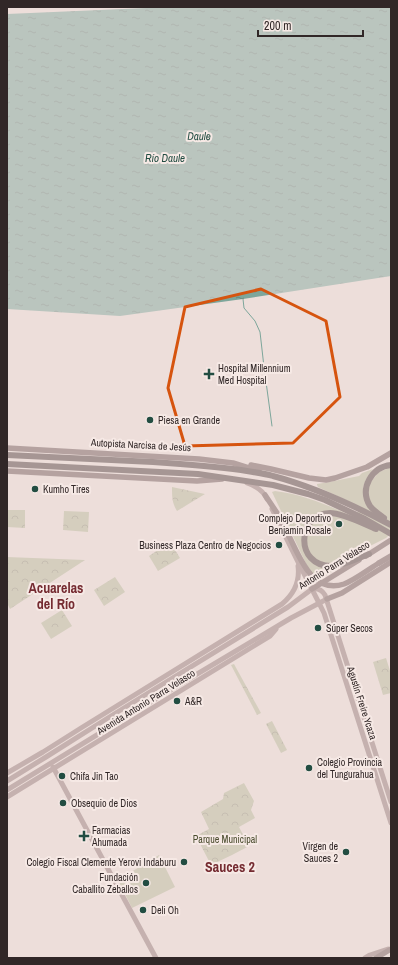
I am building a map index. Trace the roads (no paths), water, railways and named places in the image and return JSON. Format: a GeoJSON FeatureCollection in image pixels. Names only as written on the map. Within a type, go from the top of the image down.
{"type":"FeatureCollection","features":[{"type":"Feature","properties":{"kind":"highway","name":"Autopista Narcisa de Jesús"},"geometry":{"type":"LineString","coordinates":[[7,455],[199,465],[256,472],[309,487],[343,505],[390,534]]}},
{"type":"Feature","properties":{"kind":"highway","name":"Autopista Narcisa de Jesús"},"geometry":{"type":"LineString","coordinates":[[7,464],[171,472],[198,474],[255,482],[308,494],[343,505],[391,524]]}},
{"type":"Feature","properties":{"kind":"highway"},"geometry":{"type":"LineString","coordinates":[[391,465],[374,472],[368,480],[366,488],[366,497],[373,510],[391,524]]}},
{"type":"Feature","properties":{"kind":"highway"},"geometry":{"type":"LineString","coordinates":[[369,554],[334,566],[321,564],[310,557],[306,549],[304,539],[306,529],[317,517],[324,514],[334,514],[344,516],[390,534]]}},
{"type":"Feature","properties":{"kind":"main road","name":"Autopista Narcisa de Jesús"},"geometry":{"type":"LineString","coordinates":[[7,448],[172,456],[233,463],[273,476]]}},
{"type":"Feature","properties":{"kind":"main road"},"geometry":{"type":"LineString","coordinates":[[233,463],[270,468],[315,480],[326,480],[355,472],[391,453]]}},
{"type":"Feature","properties":{"kind":"main road","name":"Autopista Narcisa de Jesús"},"geometry":{"type":"LineString","coordinates":[[7,471],[197,481],[229,479]]}},
{"type":"Feature","properties":{"kind":"main road","name":"Agustín Freire Ycaza"},"geometry":{"type":"LineString","coordinates":[[237,480],[256,487],[265,495],[297,560],[320,602],[332,634],[391,823]]}},
{"type":"Feature","properties":{"kind":"main road"},"geometry":{"type":"LineString","coordinates":[[265,495],[279,516],[308,572],[314,579],[323,583],[335,585],[343,584],[391,556]]}},
{"type":"Feature","properties":{"kind":"main road","name":"Antonio Parra Velasco"},"geometry":{"type":"LineString","coordinates":[[288,607],[312,589],[391,540]]}},
{"type":"Feature","properties":{"kind":"main road"},"geometry":{"type":"LineString","coordinates":[[269,612],[282,604],[293,592],[298,579],[297,560]]}},
{"type":"Feature","properties":{"kind":"main road"},"geometry":{"type":"LineString","coordinates":[[327,599],[342,593],[391,562]]}},
{"type":"Feature","properties":{"kind":"main road"},"geometry":{"type":"LineString","coordinates":[[372,574],[391,568]]}},
{"type":"Feature","properties":{"kind":"main road","name":"Agustín Freire Ycaza"},"geometry":{"type":"LineString","coordinates":[[312,589],[321,590],[324,592],[327,599],[391,802]]}},
{"type":"Feature","properties":{"kind":"main road","name":"Avenida Antonio Parra Velasco"},"geometry":{"type":"LineString","coordinates":[[7,797],[24,787],[50,763],[291,618],[327,599]]}},
{"type":"Feature","properties":{"kind":"main road"},"geometry":{"type":"LineString","coordinates":[[269,612],[288,607]]}},
{"type":"Feature","properties":{"kind":"main road","name":"Avenida Antonio Parra Velasco"},"geometry":{"type":"LineString","coordinates":[[7,774],[288,607]]}},
{"type":"Feature","properties":{"kind":"main road","name":"Avenida Antonio Parra Velasco"},"geometry":{"type":"LineString","coordinates":[[7,781],[46,758],[118,709],[269,612]]}},
{"type":"Feature","properties":{"kind":"main road","name":"Avenida Antonio Parra Velasco"},"geometry":{"type":"LineString","coordinates":[[7,790],[21,781],[31,779],[54,769],[270,636],[280,625],[291,618]]}},
{"type":"Feature","properties":{"kind":"main road"},"geometry":{"type":"LineString","coordinates":[[43,752],[46,758]]}},
{"type":"Feature","properties":{"kind":"main road"},"geometry":{"type":"LineString","coordinates":[[50,763],[156,958]]}},
{"type":"Feature","properties":{"kind":"main road"},"geometry":{"type":"LineString","coordinates":[[21,781],[24,787]]}},
{"type":"Feature","properties":{"kind":"main road"},"geometry":{"type":"LineString","coordinates":[[365,958],[391,949]]}},
{"type":"Feature","properties":{"kind":"main road"},"geometry":{"type":"LineString","coordinates":[[376,958],[391,949]]}},
{"type":"Feature","properties":{"kind":"water","name":"Río Daule"},"geometry":{"type":"Polygon","coordinates":[[[169,7],[391,7],[391,276],[120,316],[7,309],[7,14],[169,7]]]}},
{"type":"Feature","properties":{"kind":"waterway"},"geometry":{"type":"LineString","coordinates":[[243,299],[244,308],[255,321],[260,332],[272,426]]}},
{"type":"Feature","properties":{"kind":"place","name":"Hospital Millennium Med Hospital"},"geometry":{"type":"Point","coordinates":[209,374]}},
{"type":"Feature","properties":{"kind":"place","name":"Piesa en Grande"},"geometry":{"type":"Point","coordinates":[150,420]}},
{"type":"Feature","properties":{"kind":"place","name":"Kumho Tires"},"geometry":{"type":"Point","coordinates":[35,489]}},
{"type":"Feature","properties":{"kind":"place","name":"Complejo Deportivo Benjamín Rosale"},"geometry":{"type":"Point","coordinates":[339,524]}},
{"type":"Feature","properties":{"kind":"place","name":"Business Plaza Centro de Negocios"},"geometry":{"type":"Point","coordinates":[279,545]}},
{"type":"Feature","properties":{"kind":"place","name":"Súper Secos"},"geometry":{"type":"Point","coordinates":[318,628]}},
{"type":"Feature","properties":{"kind":"place","name":"A&R"},"geometry":{"type":"Point","coordinates":[177,701]}},
{"type":"Feature","properties":{"kind":"place","name":"Colegio Provincia del Tungurahua"},"geometry":{"type":"Point","coordinates":[309,768]}},
{"type":"Feature","properties":{"kind":"place","name":"Chifa Jin Tao"},"geometry":{"type":"Point","coordinates":[62,776]}},
{"type":"Feature","properties":{"kind":"place","name":"Obsequio de Dios"},"geometry":{"type":"Point","coordinates":[63,803]}},
{"type":"Feature","properties":{"kind":"place","name":"Farmacias Ahumada"},"geometry":{"type":"Point","coordinates":[84,836]}},
{"type":"Feature","properties":{"kind":"place","name":"Virgen de Sauces 2"},"geometry":{"type":"Point","coordinates":[346,852]}},
{"type":"Feature","properties":{"kind":"place","name":"Colegio Fiscal Clemente Yerovi Indaburu"},"geometry":{"type":"Point","coordinates":[184,862]}},
{"type":"Feature","properties":{"kind":"place","name":"Fundación Caballito Zeballos"},"geometry":{"type":"Point","coordinates":[146,883]}},
{"type":"Feature","properties":{"kind":"place","name":"Deli Oh"},"geometry":{"type":"Point","coordinates":[143,910]}},
{"type":"Feature","properties":{"kind":"district","name":"Acuarelas del Río"},"geometry":{"type":"Point","coordinates":[56,596]}},
{"type":"Feature","properties":{"kind":"district","name":"Sauces 2"},"geometry":{"type":"Point","coordinates":[230,867]}},
{"type":"Feature","properties":{"kind":"water label","name":"Daule"},"geometry":{"type":"Point","coordinates":[199,136]}},
{"type":"Feature","properties":{"kind":"park label","name":"Parque Municipal"},"geometry":{"type":"Point","coordinates":[225,839]}}]}
